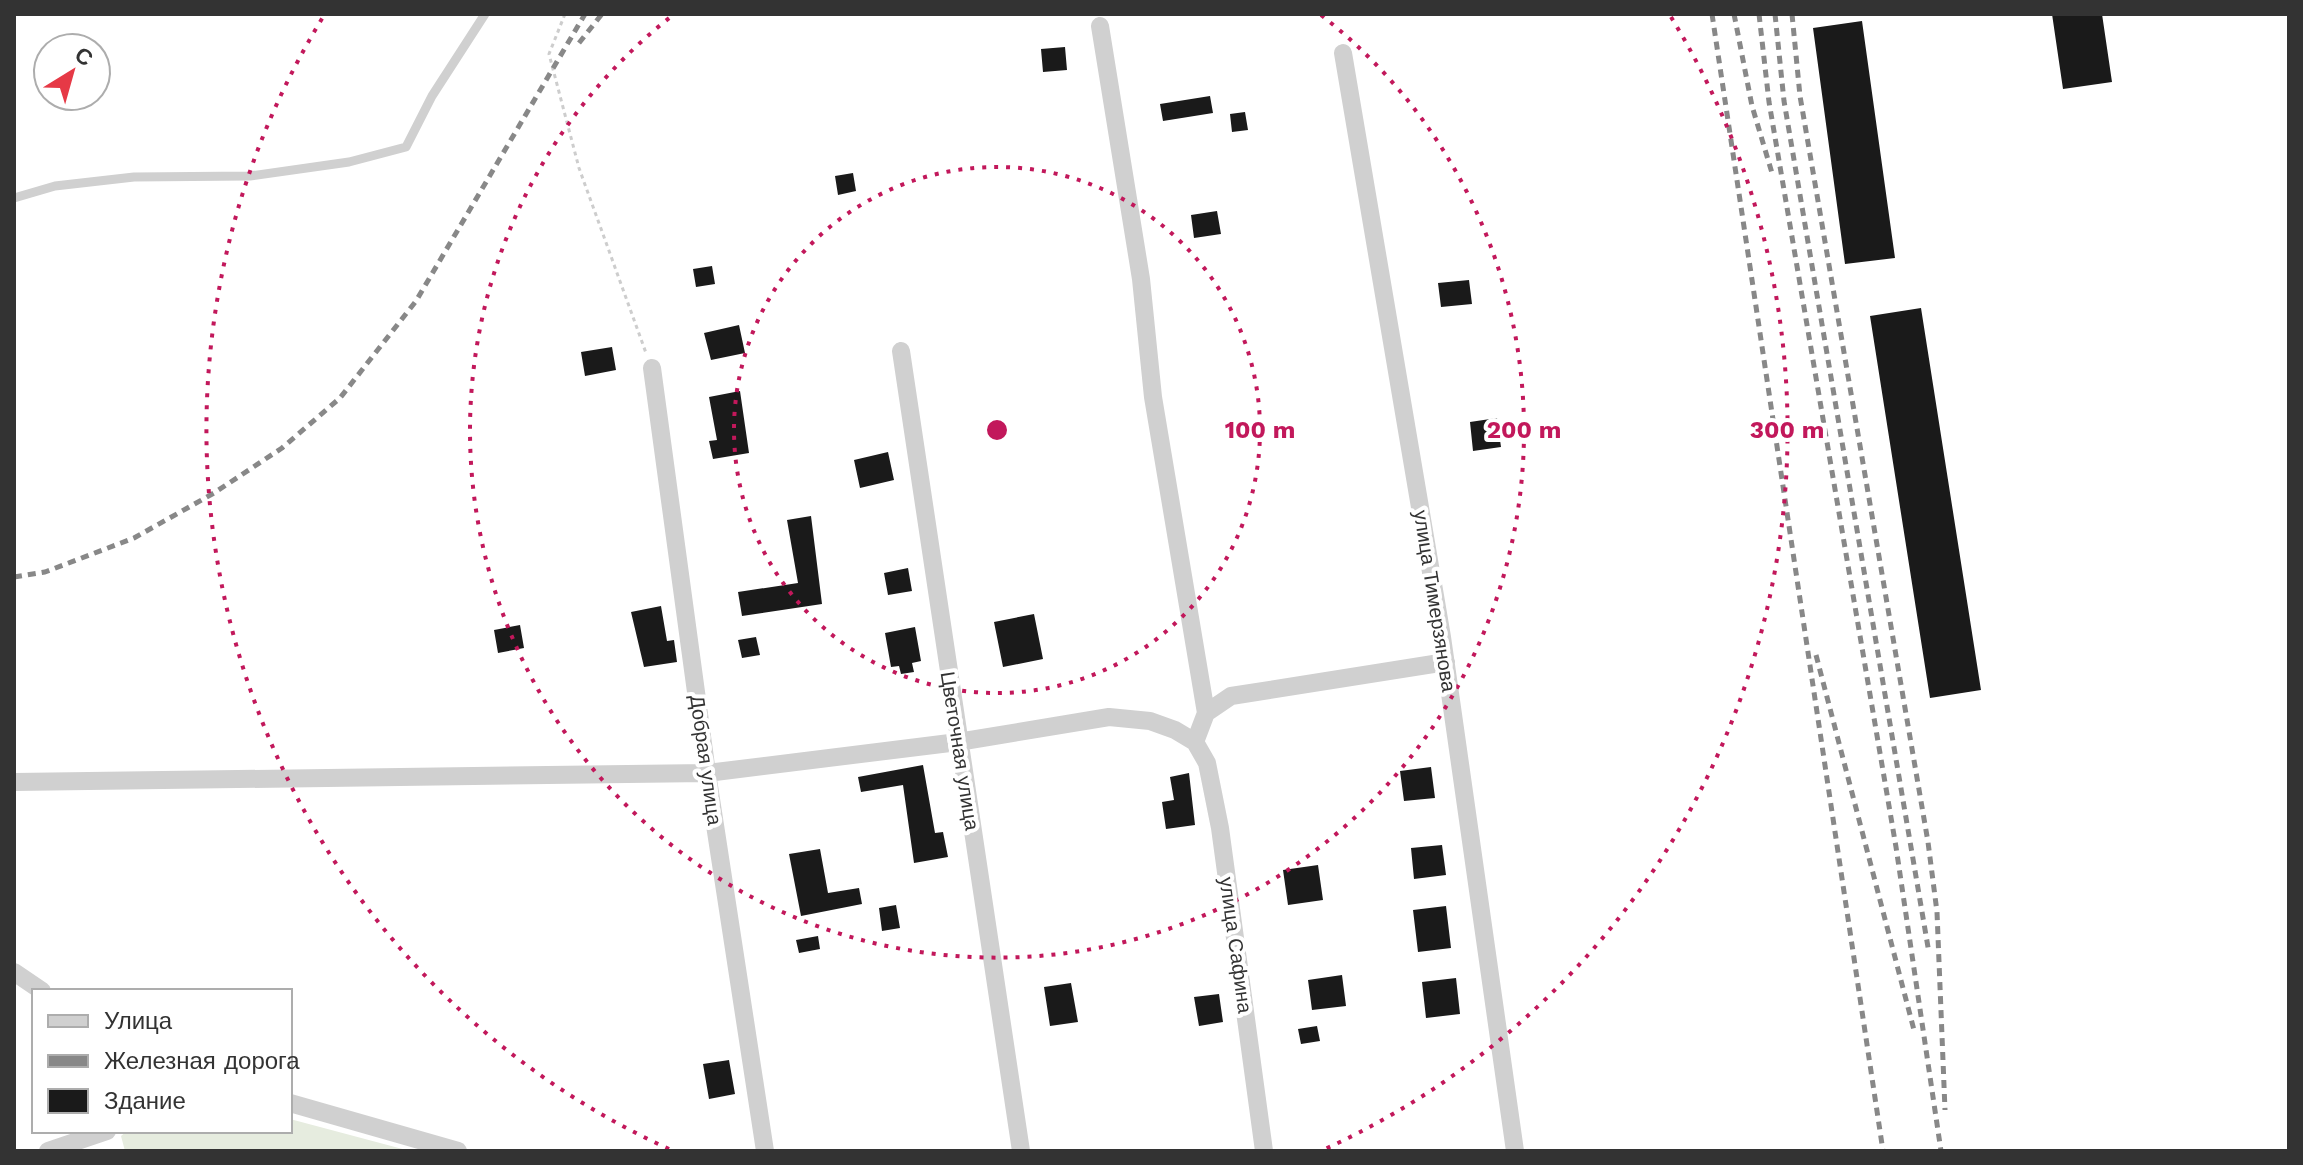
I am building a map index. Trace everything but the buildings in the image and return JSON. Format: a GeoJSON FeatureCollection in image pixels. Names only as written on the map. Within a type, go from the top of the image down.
{"type":"FeatureCollection","features":[{"type":"Feature","properties":{"kind":"street"},"geometry":{"type":"LineString","coordinates":[[14,782],[707,773],[958,742],[1109,717],[1150,721],[1175,730],[1195,742],[1206,713],[1153,397],[1141,279],[1100,26]]}},
{"type":"Feature","properties":{"kind":"street","name":"улица Тимерзянова"},"geometry":{"type":"LineString","coordinates":[[1343,53],[1446,662],[1515,1151]]}},
{"type":"Feature","properties":{"kind":"street","name":"Цветочная улица"},"geometry":{"type":"LineString","coordinates":[[901,351],[1021,1151]]}},
{"type":"Feature","properties":{"kind":"street","name":"Добрая улица"},"geometry":{"type":"LineString","coordinates":[[652,368],[707,773],[765,1151]]}},
{"type":"Feature","properties":{"kind":"street"},"geometry":{"type":"LineString","coordinates":[[1206,713],[1231,696],[1446,662]]}},
{"type":"Feature","properties":{"kind":"street","name":"улица Сафина"},"geometry":{"type":"LineString","coordinates":[[1195,742],[1207,763],[1220,828],[1264,1151]]}},
{"type":"Feature","properties":{"kind":"street"},"geometry":{"type":"LineString","coordinates":[[14,972],[39,989]]}},
{"type":"Feature","properties":{"kind":"street"},"geometry":{"type":"LineString","coordinates":[[292,1104],[458,1151]]}},
{"type":"Feature","properties":{"kind":"street"},"geometry":{"type":"LineString","coordinates":[[48,1151],[79,1146],[103,1133]]}},
{"type":"Feature","properties":{"kind":"lane"},"geometry":{"type":"LineString","coordinates":[[14,198],[55,186],[134,177],[250,176],[349,162],[406,147],[432,96],[485,14]]}},
{"type":"Feature","properties":{"kind":"path"},"geometry":{"type":"LineString","coordinates":[[565,14],[549,54],[579,168],[652,368]]}},
{"type":"Feature","properties":{"kind":"shaded area"},"geometry":{"type":"Polygon","coordinates":[[[292,1120],[410,1151],[125,1151],[121,1136],[125,1133],[292,1133],[292,1120]]]}},
{"type":"Feature","properties":{"kind":"railway"},"geometry":{"type":"LineString","coordinates":[[14,577],[45,572],[134,538],[214,493],[282,448],[340,398],[416,301],[585,14]]}},
{"type":"Feature","properties":{"kind":"railway"},"geometry":{"type":"LineString","coordinates":[[579,43],[602,14]]}},
{"type":"Feature","properties":{"kind":"railway"},"geometry":{"type":"LineString","coordinates":[[1712,14],[1883,1151]]}},
{"type":"Feature","properties":{"kind":"railway"},"geometry":{"type":"LineString","coordinates":[[1734,14],[1752,106],[1772,173]]}},
{"type":"Feature","properties":{"kind":"railway"},"geometry":{"type":"LineString","coordinates":[[1759,14],[1769,102],[1896,847],[1941,1151]]}},
{"type":"Feature","properties":{"kind":"railway"},"geometry":{"type":"LineString","coordinates":[[1775,14],[1784,101],[1929,953]]}},
{"type":"Feature","properties":{"kind":"railway"},"geometry":{"type":"LineString","coordinates":[[1792,14],[1800,96],[1928,842],[1937,912],[1945,1110]]}},
{"type":"Feature","properties":{"kind":"railway"},"geometry":{"type":"LineString","coordinates":[[1816,655],[1915,1034]]}}]}
